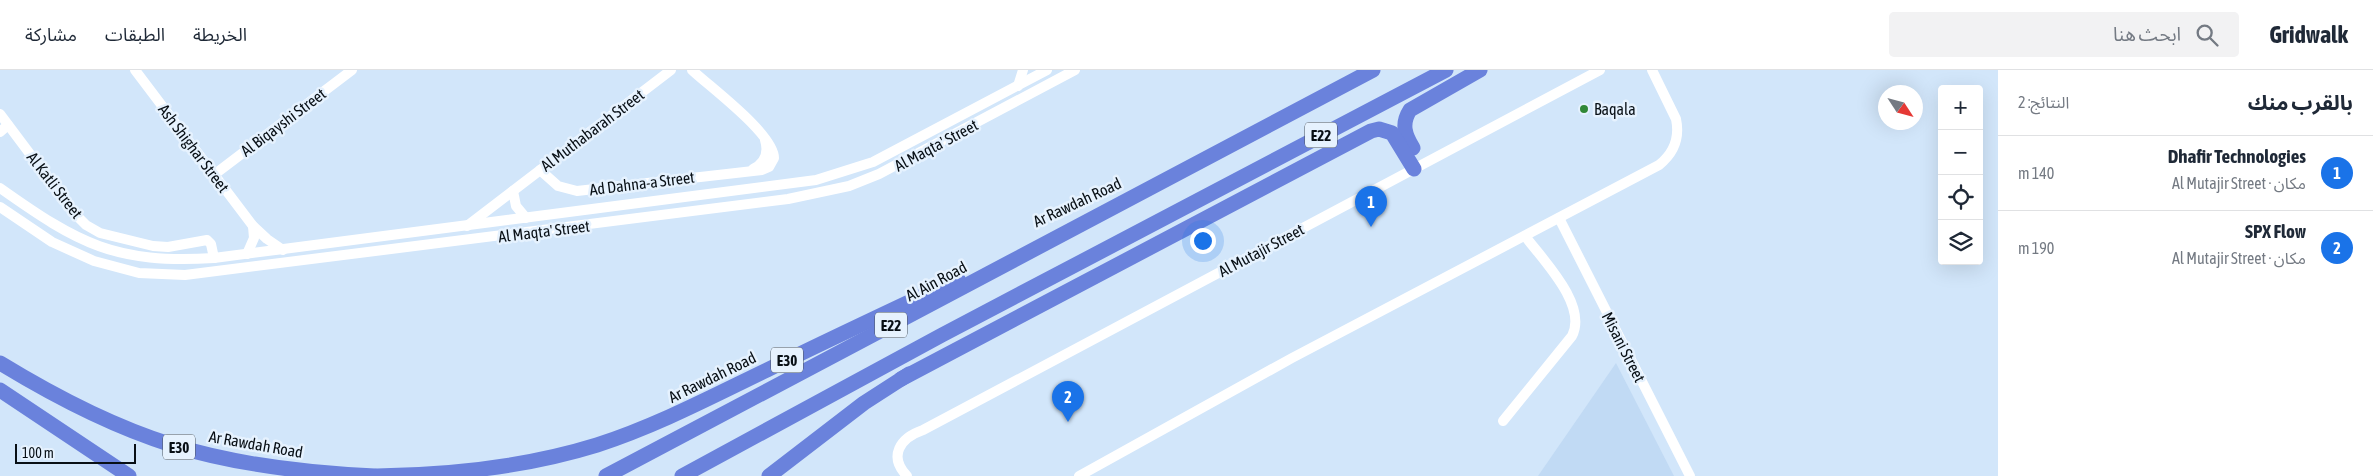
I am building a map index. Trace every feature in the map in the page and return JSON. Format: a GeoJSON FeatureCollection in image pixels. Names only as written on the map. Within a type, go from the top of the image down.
{"type":"FeatureCollection","features":[{"type":"Feature","properties":{"kind":"highway","name":"E22"},"geometry":{"type":"LineString","coordinates":[[1176,175],[1373,70]]}},
{"type":"Feature","properties":{"kind":"highway","name":"E22"},"geometry":{"type":"LineString","coordinates":[[682,476],[942,335],[1446,70]]}},
{"type":"Feature","properties":{"kind":"highway"},"geometry":{"type":"LineString","coordinates":[[1418,167],[1406,136],[1406,116],[1416,105],[1480,70]]}},
{"type":"Feature","properties":{"kind":"highway"},"geometry":{"type":"LineString","coordinates":[[901,379],[1371,131],[1379,129],[1392,132],[1418,167]]}},
{"type":"Feature","properties":{"kind":"highway","name":"Ar Rawdah Road"},"geometry":{"type":"LineString","coordinates":[[0,362],[76,406],[120,426],[172,445],[226,459],[288,469],[376,476],[424,476],[517,465],[597,445],[641,430],[1176,175]]}},
{"type":"Feature","properties":{"kind":"highway","name":"Al Ain Road"},"geometry":{"type":"LineString","coordinates":[[606,476],[1176,175]]}},
{"type":"Feature","properties":{"kind":"highway"},"geometry":{"type":"LineString","coordinates":[[769,476],[864,403],[901,379],[1197,201]]}},
{"type":"Feature","properties":{"kind":"highway"},"geometry":{"type":"LineString","coordinates":[[0,390],[129,476]]}},
{"type":"Feature","properties":{"kind":"street","name":"Ash Shighar Street"},"geometry":{"type":"LineString","coordinates":[[135,70],[253,226],[267,240],[284,250]]}},
{"type":"Feature","properties":{"kind":"street","name":"Al Biqayshi Street"},"geometry":{"type":"LineString","coordinates":[[215,174],[352,70]]}},
{"type":"Feature","properties":{"kind":"street","name":"Al Muthabarah Street"},"geometry":{"type":"LineString","coordinates":[[466,226],[671,70]]}},
{"type":"Feature","properties":{"kind":"street","name":"Ad Dahna-a Street"},"geometry":{"type":"LineString","coordinates":[[540,170],[558,186],[577,191],[766,169],[773,161],[773,151],[744,114],[692,70]]}},
{"type":"Feature","properties":{"kind":"street"},"geometry":{"type":"LineString","coordinates":[[1018,86],[1023,70]]}},
{"type":"Feature","properties":{"kind":"street","name":"Al Maqta' Street"},"geometry":{"type":"LineString","coordinates":[[0,188],[61,230],[99,247],[126,255],[160,260],[214,258],[808,181],[847,172],[873,162],[911,144],[1045,70]]}},
{"type":"Feature","properties":{"kind":"street","name":"Al Maqta' Street"},"geometry":{"type":"LineString","coordinates":[[0,207],[45,238],[72,253],[116,268],[139,272],[185,275],[354,256],[788,199],[849,186],[915,157],[1075,70]]}},
{"type":"Feature","properties":{"kind":"street","name":"Al Mutajir Street"},"geometry":{"type":"LineString","coordinates":[[908,476],[898,463],[898,450],[908,436],[923,430],[1600,70]]}},
{"type":"Feature","properties":{"kind":"street"},"geometry":{"type":"LineString","coordinates":[[1078,476],[1292,358],[1659,164],[1674,148],[1678,134],[1676,120],[1652,70]]}},
{"type":"Feature","properties":{"kind":"street","name":"Al Katli Street"},"geometry":{"type":"LineString","coordinates":[[0,114],[74,214],[93,229],[157,247],[168,247],[207,240],[211,244],[214,258]]}},
{"type":"Feature","properties":{"kind":"street"},"geometry":{"type":"LineString","coordinates":[[0,132],[8,125]]}},
{"type":"Feature","properties":{"kind":"street"},"geometry":{"type":"LineString","coordinates":[[513,191],[516,206],[526,218]]}},
{"type":"Feature","properties":{"kind":"street"},"geometry":{"type":"LineString","coordinates":[[647,218],[652,206],[649,202]]}},
{"type":"Feature","properties":{"kind":"street","name":"Misani Street"},"geometry":{"type":"LineString","coordinates":[[1559,218],[1690,476]]}},
{"type":"Feature","properties":{"kind":"street"},"geometry":{"type":"LineString","coordinates":[[247,254],[253,244],[253,226]]}},
{"type":"Feature","properties":{"kind":"street"},"geometry":{"type":"LineString","coordinates":[[1503,421],[1572,336],[1576,323],[1576,314],[1568,294],[1525,236]]}},
{"type":"Feature","properties":{"kind":"street"},"geometry":{"type":"LineString","coordinates":[[354,256],[350,252],[350,247],[363,240]]}},
{"type":"Feature","properties":{"kind":"shaded area"},"geometry":{"type":"Polygon","coordinates":[[[1616,363],[1674,476],[1538,476],[1616,363]]]}},
{"type":"Feature","properties":{"kind":"place","name":"Baqala"},"geometry":{"type":"Point","coordinates":[1584,109]}},
{"type":"Feature","properties":{"kind":"place","name":"Dhafir Technologies"},"geometry":{"type":"Point","coordinates":[1371,227]}},
{"type":"Feature","properties":{"kind":"place","name":"SPX Flow"},"geometry":{"type":"Point","coordinates":[1068,422]}}]}
